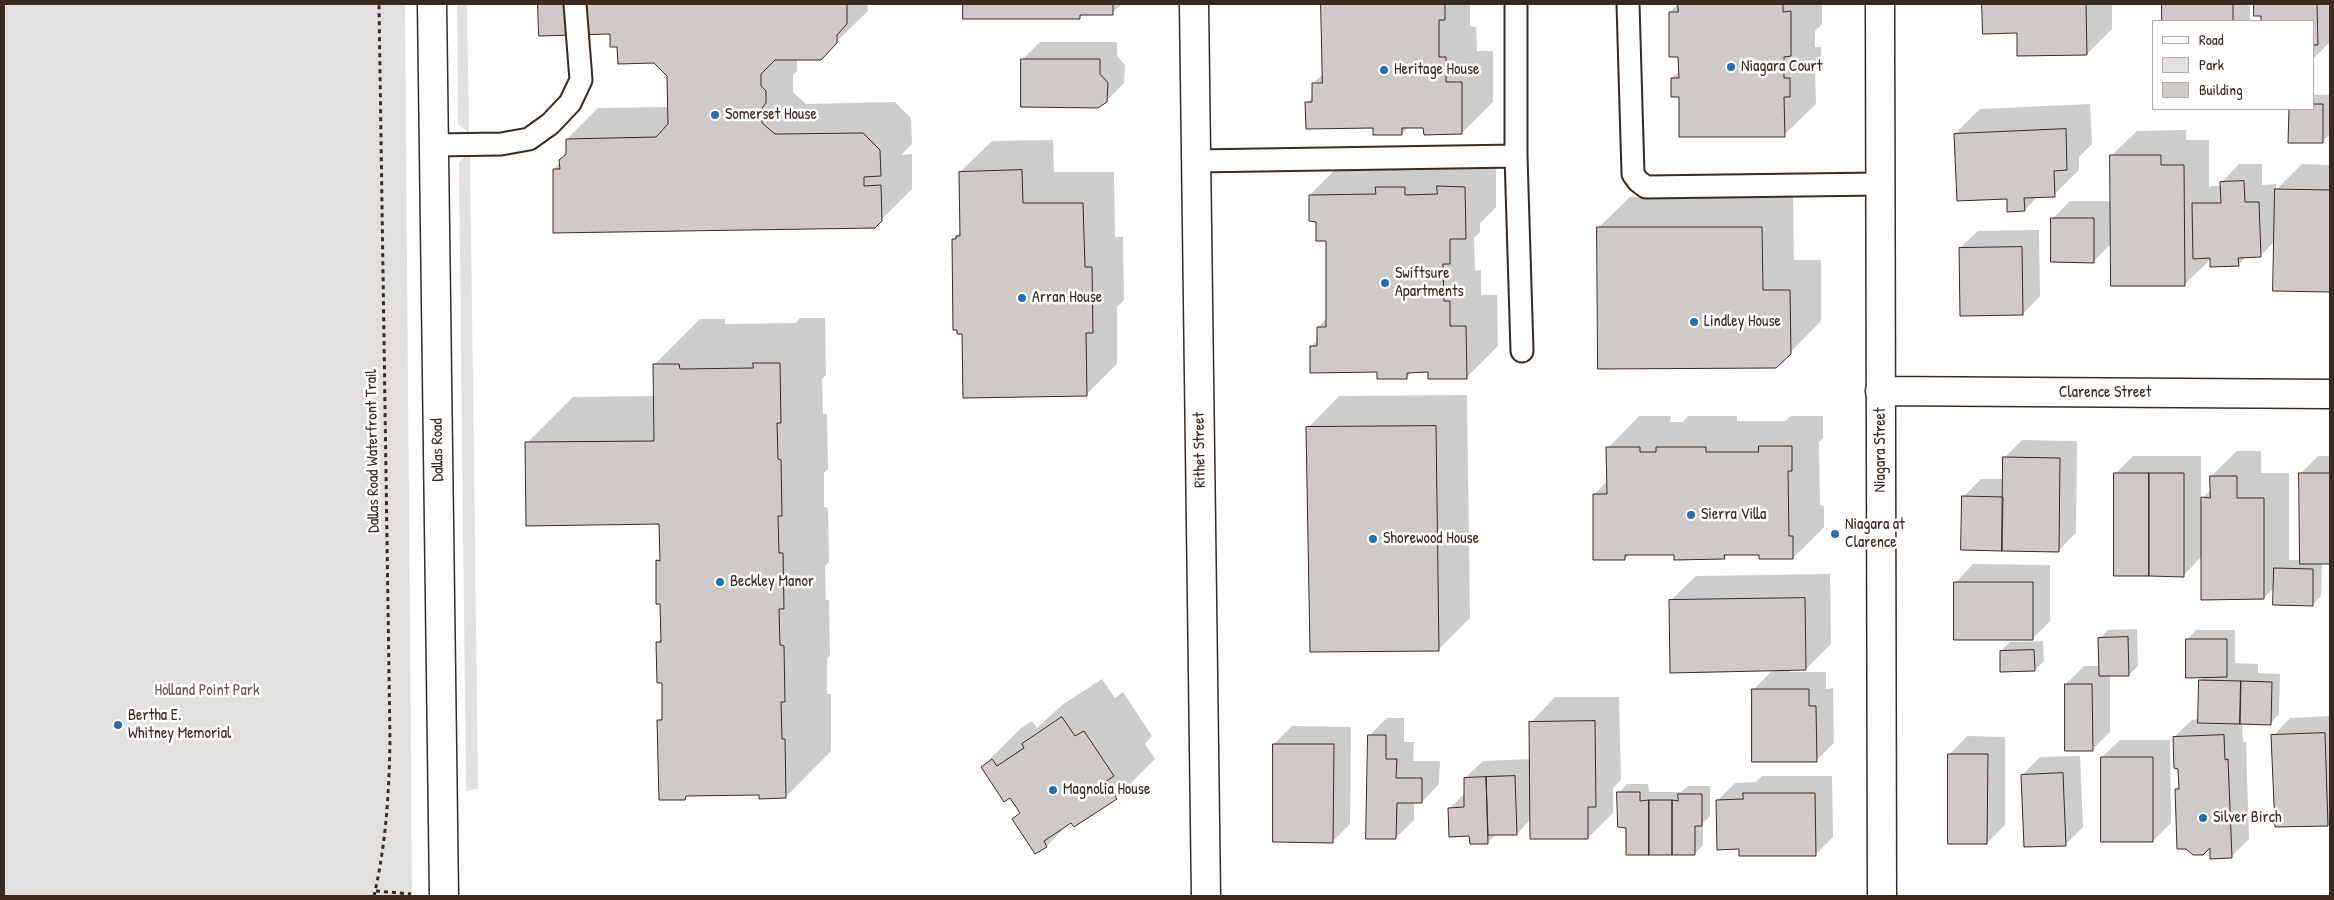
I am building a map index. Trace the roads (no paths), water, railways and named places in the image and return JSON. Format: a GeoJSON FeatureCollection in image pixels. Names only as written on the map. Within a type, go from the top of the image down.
{"type":"FeatureCollection","features":[{"type":"Feature","properties":{"kind":"street","name":"Dallas Road"},"geometry":{"type":"LineString","coordinates":[[432,4],[444,896]]}},
{"type":"Feature","properties":{"kind":"street","name":"Rithet Street"},"geometry":{"type":"LineString","coordinates":[[1194,4],[1206,896]]}},
{"type":"Feature","properties":{"kind":"street","name":"Niagara Street"},"geometry":{"type":"LineString","coordinates":[[1880,4],[1882,896]]}},
{"type":"Feature","properties":{"kind":"street","name":"Clarence Street"},"geometry":{"type":"LineString","coordinates":[[1880,392],[2330,394]]}},
{"type":"Feature","properties":{"kind":"lane"},"geometry":{"type":"LineString","coordinates":[[434,145],[502,144],[529,139],[550,124],[570,103],[581,80],[576,4]]}},
{"type":"Feature","properties":{"kind":"lane"},"geometry":{"type":"LineString","coordinates":[[1516,4],[1516,156],[1522,351]]}},
{"type":"Feature","properties":{"kind":"lane"},"geometry":{"type":"LineString","coordinates":[[1628,4],[1633,174],[1638,182],[1646,186],[1880,184]]}},
{"type":"Feature","properties":{"kind":"lane"},"geometry":{"type":"LineString","coordinates":[[1196,161],[1516,156]]}},
{"type":"Feature","properties":{"kind":"place","name":"Niagara Court"},"geometry":{"type":"Point","coordinates":[1731,67]}},
{"type":"Feature","properties":{"kind":"place","name":"Heritage House"},"geometry":{"type":"Point","coordinates":[1384,70]}},
{"type":"Feature","properties":{"kind":"place","name":"Somerset House"},"geometry":{"type":"Point","coordinates":[715,115]}},
{"type":"Feature","properties":{"kind":"place","name":"Swiftsure Apartments"},"geometry":{"type":"Point","coordinates":[1385,283]}},
{"type":"Feature","properties":{"kind":"place","name":"Arran House"},"geometry":{"type":"Point","coordinates":[1022,298]}},
{"type":"Feature","properties":{"kind":"place","name":"Lindley House"},"geometry":{"type":"Point","coordinates":[1694,322]}},
{"type":"Feature","properties":{"kind":"place","name":"Sierra Villa"},"geometry":{"type":"Point","coordinates":[1691,515]}},
{"type":"Feature","properties":{"kind":"place","name":"Niagara at Clarence"},"geometry":{"type":"Point","coordinates":[1835,534]}},
{"type":"Feature","properties":{"kind":"place","name":"Shorewood House"},"geometry":{"type":"Point","coordinates":[1373,539]}},
{"type":"Feature","properties":{"kind":"place","name":"Beckley Manor"},"geometry":{"type":"Point","coordinates":[720,582]}},
{"type":"Feature","properties":{"kind":"place","name":"Bertha E. Whitney Memorial"},"geometry":{"type":"Point","coordinates":[118,725]}},
{"type":"Feature","properties":{"kind":"place","name":"Magnolia House"},"geometry":{"type":"Point","coordinates":[1053,790]}},
{"type":"Feature","properties":{"kind":"place","name":"Silver Birch"},"geometry":{"type":"Point","coordinates":[2203,818]}},
{"type":"Feature","properties":{"kind":"park label","name":"Holland Point Park"},"geometry":{"type":"Point","coordinates":[207,691]}}]}
